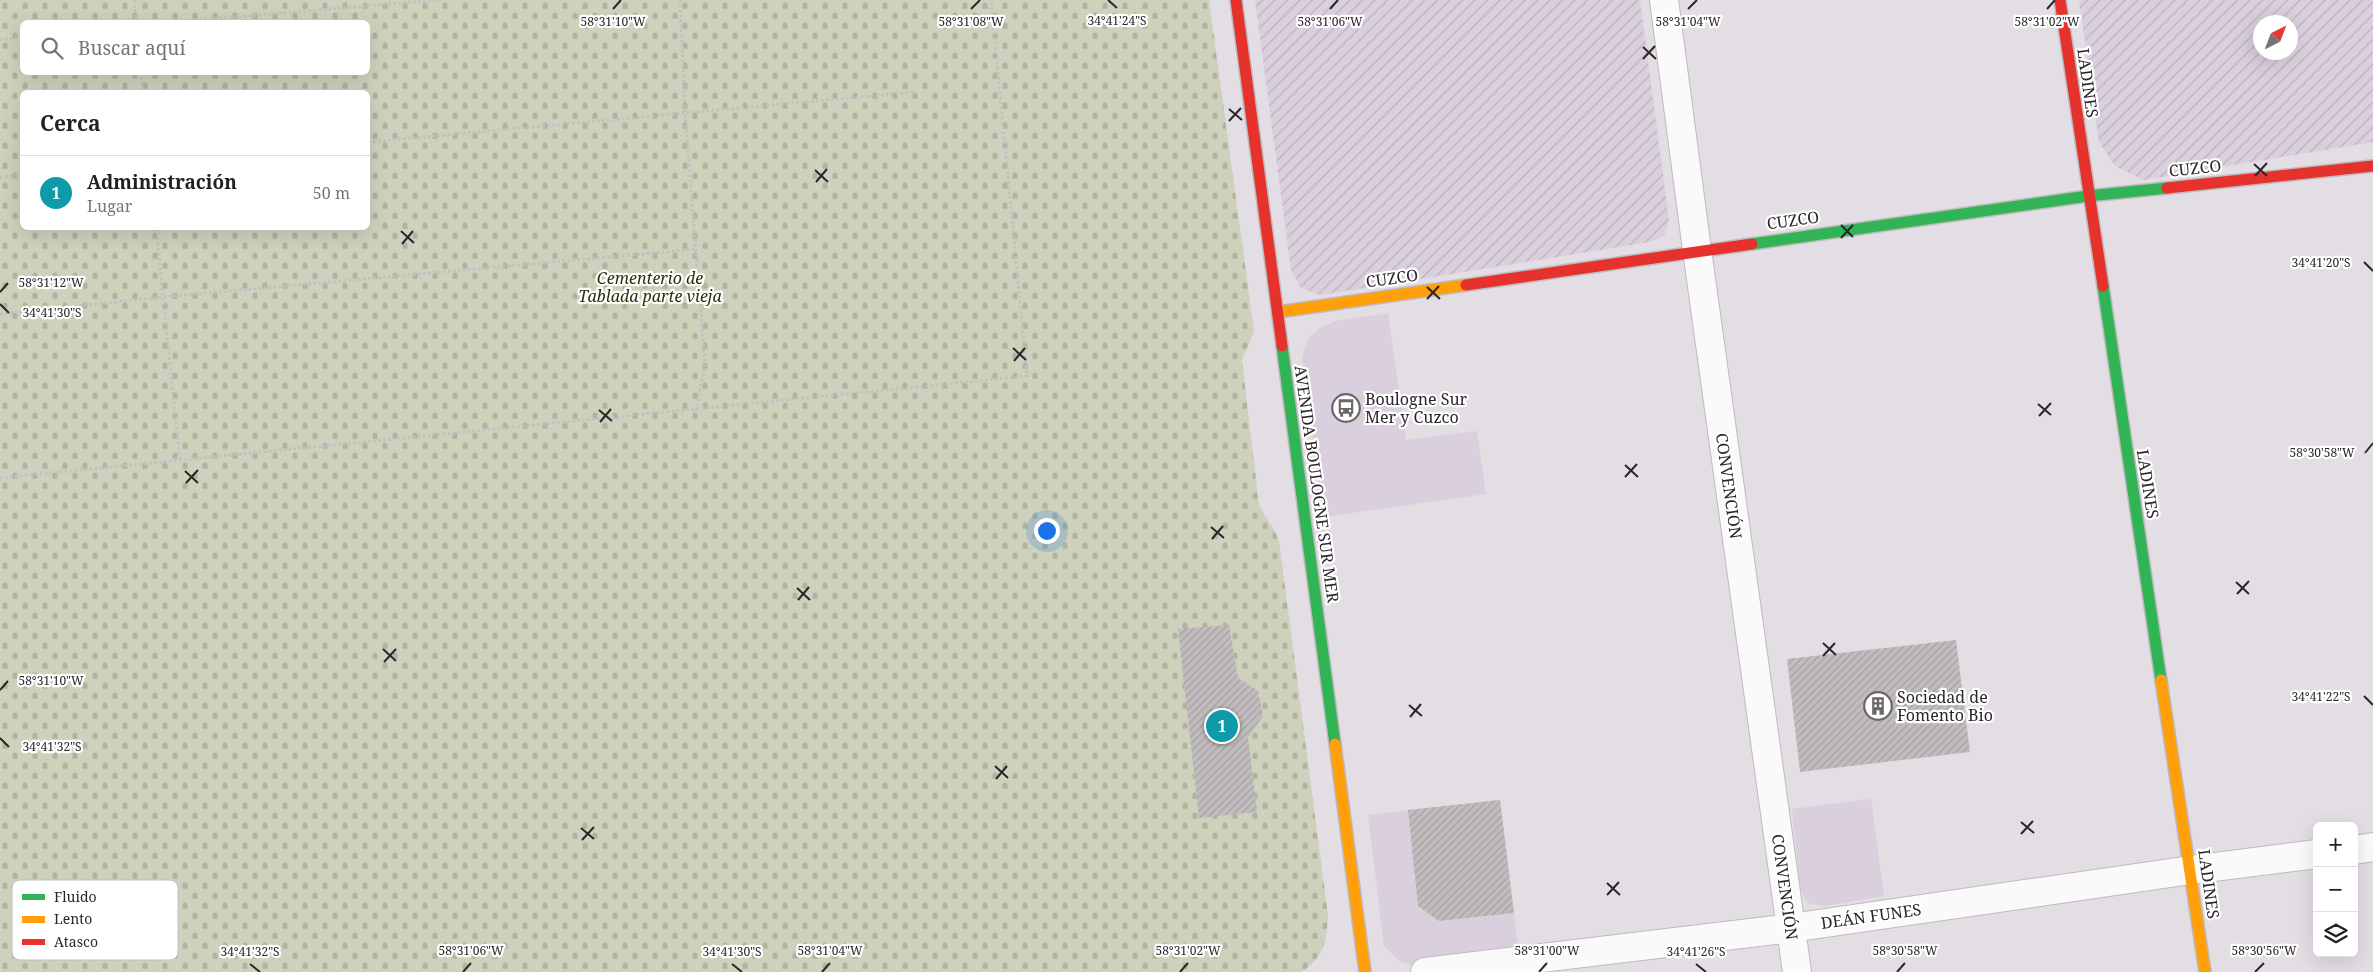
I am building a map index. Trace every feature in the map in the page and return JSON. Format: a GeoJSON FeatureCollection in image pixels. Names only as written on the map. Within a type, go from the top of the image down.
{"type":"FeatureCollection","features":[{"type":"Feature","properties":{"kind":"street","name":"AVENIDA BOULOGNE SUR MER"},"geometry":{"type":"LineString","coordinates":[[1236,0],[1365,972]]}},
{"type":"Feature","properties":{"kind":"street","name":"CONVENCIÓN"},"geometry":{"type":"LineString","coordinates":[[1664,0],[1797,972]]}},
{"type":"Feature","properties":{"kind":"street","name":"LADINES"},"geometry":{"type":"LineString","coordinates":[[2060,0],[2205,972]]}},
{"type":"Feature","properties":{"kind":"street","name":"CUZCO"},"geometry":{"type":"LineString","coordinates":[[1278,312],[1697,250],[2088,196],[2373,166]]}},
{"type":"Feature","properties":{"kind":"street"},"geometry":{"type":"LineString","coordinates":[[2358,850],[2373,848]]}},
{"type":"Feature","properties":{"kind":"street","name":"DEÁN FUNES"},"geometry":{"type":"LineString","coordinates":[[1425,972],[1790,928],[2191,870],[2313,855]]}},
{"type":"Feature","properties":{"kind":"path"},"geometry":{"type":"LineString","coordinates":[[134,0],[136,20]]}},
{"type":"Feature","properties":{"kind":"path"},"geometry":{"type":"LineString","coordinates":[[198,20],[439,0]]}},
{"type":"Feature","properties":{"kind":"path"},"geometry":{"type":"LineString","coordinates":[[680,0],[685,112],[705,365],[696,411]]}},
{"type":"Feature","properties":{"kind":"path"},"geometry":{"type":"LineString","coordinates":[[0,478],[696,411],[1027,376],[991,0]]}},
{"type":"Feature","properties":{"kind":"path"},"geometry":{"type":"LineString","coordinates":[[0,40],[20,37]]}},
{"type":"Feature","properties":{"kind":"path"},"geometry":{"type":"LineString","coordinates":[[141,75],[143,90]]}},
{"type":"Feature","properties":{"kind":"path"},"geometry":{"type":"LineString","coordinates":[[370,142],[914,92]]}},
{"type":"Feature","properties":{"kind":"path"},"geometry":{"type":"LineString","coordinates":[[0,177],[20,175]]}},
{"type":"Feature","properties":{"kind":"path"},"geometry":{"type":"LineString","coordinates":[[156,230],[180,461]]}},
{"type":"Feature","properties":{"kind":"path"},"geometry":{"type":"LineString","coordinates":[[0,314],[163,297],[697,249]]}},
{"type":"Feature","properties":{"kind":"shaded area"},"geometry":{"type":"Polygon","coordinates":[[[1255,0],[1640,0],[1669,220],[1664,236],[1650,242],[1321,295],[1301,288],[1291,270],[1255,0]]]}},
{"type":"Feature","properties":{"kind":"shaded area"},"geometry":{"type":"Polygon","coordinates":[[[2079,0],[2373,0],[2373,142],[2144,180],[2115,166],[2099,142],[2079,0]]]}},
{"type":"Feature","properties":{"kind":"shaded area"},"geometry":{"type":"Polygon","coordinates":[[[1388,313],[1406,440],[1477,431],[1486,494],[1324,517],[1302,358],[1307,341],[1318,329],[1336,321],[1388,313]]]}},
{"type":"Feature","properties":{"kind":"shaded area"},"geometry":{"type":"Polygon","coordinates":[[[1871,799],[1884,896],[1825,906],[1807,903],[1800,888],[1792,809],[1871,799]]]}},
{"type":"Feature","properties":{"kind":"shaded area"},"geometry":{"type":"Polygon","coordinates":[[[1500,800],[1519,954],[1414,966],[1399,961],[1384,946],[1368,815],[1500,800]]]}},
{"type":"Feature","properties":{"kind":"green space","name":"Cementerio de Tablada parte vieja"},"geometry":{"type":"Polygon","coordinates":[[[0,0],[1209,0],[1254,331],[1242,360],[1259,505],[1279,541],[1328,915],[1327,932],[1320,954],[1302,972],[0,972],[0,0]]]}},
{"type":"Feature","properties":{"kind":"building"},"geometry":{"type":"Polygon","coordinates":[[[1229,625],[1238,678],[1258,691],[1263,716],[1248,737],[1257,812],[1199,818],[1178,629],[1229,625]]]}},
{"type":"Feature","properties":{"kind":"building","name":"Sociedad de Fomento Bio"},"geometry":{"type":"Polygon","coordinates":[[[1956,640],[1970,752],[1800,772],[1787,659],[1956,640]]]}},
{"type":"Feature","properties":{"kind":"building"},"geometry":{"type":"Polygon","coordinates":[[[1500,800],[1514,913],[1439,921],[1418,906],[1408,810],[1500,800]]]}},
{"type":"Feature","properties":{"kind":"traffic: fast"},"geometry":{"type":"LineString","coordinates":[[1752,244],[2088,196],[2167,188]]}},
{"type":"Feature","properties":{"kind":"traffic: fast"},"geometry":{"type":"LineString","coordinates":[[2103,286],[2161,680]]}},
{"type":"Feature","properties":{"kind":"traffic: fast"},"geometry":{"type":"LineString","coordinates":[[1282,346],[1335,744]]}},
{"type":"Feature","properties":{"kind":"traffic: slow"},"geometry":{"type":"LineString","coordinates":[[1278,312],[1466,285]]}},
{"type":"Feature","properties":{"kind":"traffic: slow"},"geometry":{"type":"LineString","coordinates":[[2161,680],[2205,972]]}},
{"type":"Feature","properties":{"kind":"traffic: slow"},"geometry":{"type":"LineString","coordinates":[[1335,744],[1365,972]]}},
{"type":"Feature","properties":{"kind":"traffic: jam"},"geometry":{"type":"LineString","coordinates":[[1236,0],[1282,346]]}},
{"type":"Feature","properties":{"kind":"traffic: jam"},"geometry":{"type":"LineString","coordinates":[[2060,0],[2103,286]]}},
{"type":"Feature","properties":{"kind":"traffic: jam"},"geometry":{"type":"LineString","coordinates":[[2167,188],[2373,166]]}},
{"type":"Feature","properties":{"kind":"traffic: jam"},"geometry":{"type":"LineString","coordinates":[[1466,285],[1752,244]]}},
{"type":"Feature","properties":{"kind":"place","name":"Boulogne Sur Mer y Cuzco"},"geometry":{"type":"Point","coordinates":[1346,408]}},
{"type":"Feature","properties":{"kind":"place","name":"Sociedad de Fomento Bio"},"geometry":{"type":"Point","coordinates":[1878,706]}},
{"type":"Feature","properties":{"kind":"place","name":"Administración"},"geometry":{"type":"Point","coordinates":[1222,726]}}]}
